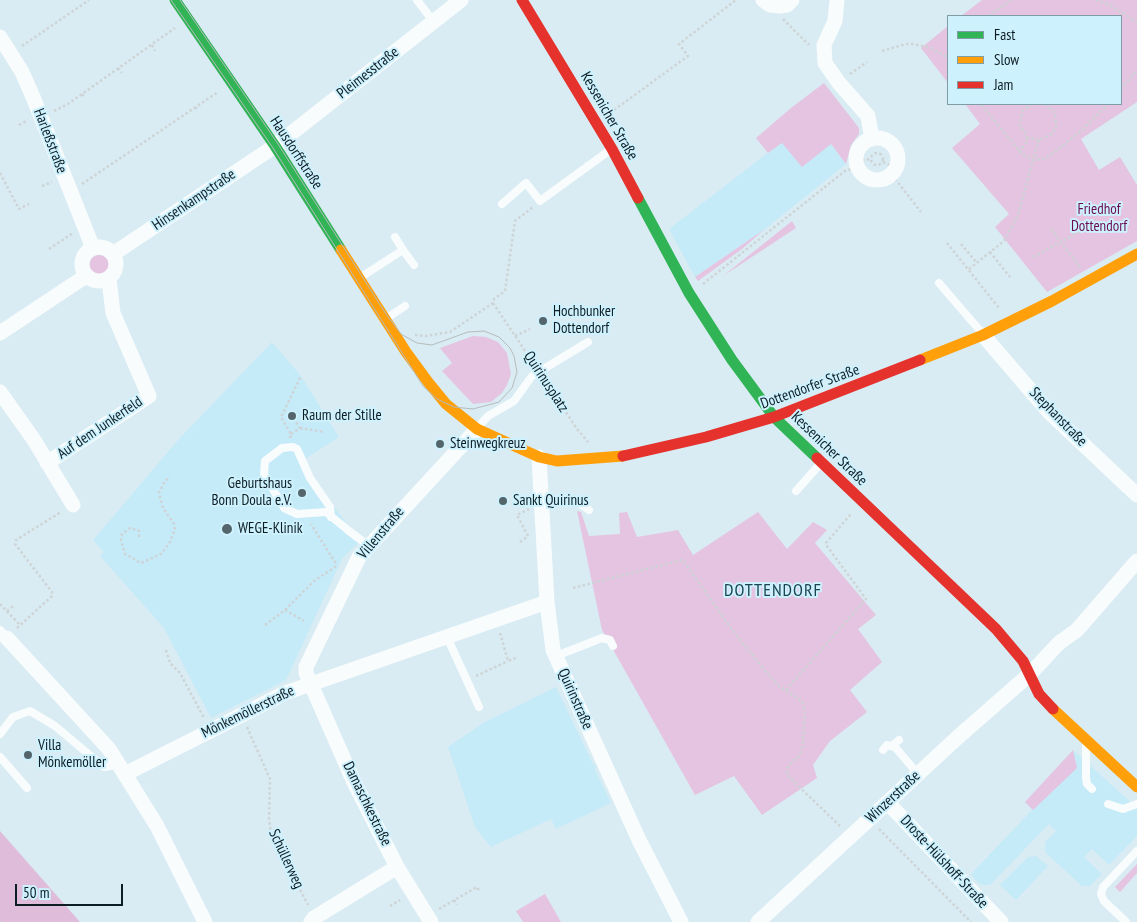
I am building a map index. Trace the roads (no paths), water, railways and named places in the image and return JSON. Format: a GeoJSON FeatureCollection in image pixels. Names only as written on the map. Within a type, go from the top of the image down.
{"type":"FeatureCollection","features":[{"type":"Feature","properties":{"kind":"main road","name":"Hausdorffstraße"},"geometry":{"type":"LineString","coordinates":[[175,0],[275,146],[416,366],[446,404],[476,429]]}},
{"type":"Feature","properties":{"kind":"main road","name":"Kessenicher Straße"},"geometry":{"type":"LineString","coordinates":[[522,0],[612,149],[689,293],[732,360],[774,417],[862,502],[961,593],[1019,655],[1043,698],[1137,787]]}},
{"type":"Feature","properties":{"kind":"main road","name":"Dottendorfer Straße"},"geometry":{"type":"LineString","coordinates":[[476,429],[539,457],[580,465],[654,450],[774,417],[828,398],[1011,322],[1137,254]]}},
{"type":"Feature","properties":{"kind":"street","name":"Pleimesstraße"},"geometry":{"type":"LineString","coordinates":[[275,146],[461,0]]}},
{"type":"Feature","properties":{"kind":"street"},"geometry":{"type":"LineString","coordinates":[[767,2],[787,5],[792,0]]}},
{"type":"Feature","properties":{"kind":"street"},"geometry":{"type":"LineString","coordinates":[[837,0],[835,21],[824,45],[825,63],[839,83],[868,116],[872,139]]}},
{"type":"Feature","properties":{"kind":"street","name":"Harleßstraße"},"geometry":{"type":"LineString","coordinates":[[0,36],[11,52],[41,117],[92,248]]}},
{"type":"Feature","properties":{"kind":"street"},"geometry":{"type":"LineString","coordinates":[[872,139],[883,139],[894,146],[898,158],[878,180],[864,176],[859,149],[872,139]]}},
{"type":"Feature","properties":{"kind":"street","name":"Hinsenkampstraße"},"geometry":{"type":"LineString","coordinates":[[113,254],[275,146]]}},
{"type":"Feature","properties":{"kind":"street"},"geometry":{"type":"LineString","coordinates":[[92,248],[106,248],[113,254],[116,267],[109,279],[97,282],[86,276],[82,260],[92,248]]}},
{"type":"Feature","properties":{"kind":"street"},"geometry":{"type":"LineString","coordinates":[[0,333],[86,276]]}},
{"type":"Feature","properties":{"kind":"street","name":"Auf dem Junkerfeld"},"geometry":{"type":"LineString","coordinates":[[47,463],[149,396],[114,313],[109,279]]}},
{"type":"Feature","properties":{"kind":"street","name":"Stephanstraße"},"geometry":{"type":"LineString","coordinates":[[983,335],[1049,412],[1137,495]]}},
{"type":"Feature","properties":{"kind":"street","name":"Auf dem Junkerfeld"},"geometry":{"type":"LineString","coordinates":[[0,392],[72,505]]}},
{"type":"Feature","properties":{"kind":"street","name":"Villenstraße"},"geometry":{"type":"LineString","coordinates":[[310,683],[306,673],[309,658],[359,557],[406,504],[463,446],[476,429]]}},
{"type":"Feature","properties":{"kind":"street","name":"Quirinstraße"},"geometry":{"type":"LineString","coordinates":[[539,457],[547,602],[551,637],[556,656],[639,840],[681,922]]}},
{"type":"Feature","properties":{"kind":"street"},"geometry":{"type":"LineString","coordinates":[[1030,674],[1038,663],[1077,630],[1137,561]]}},
{"type":"Feature","properties":{"kind":"street","name":"Mönkemöllerstraße"},"geometry":{"type":"LineString","coordinates":[[121,769],[209,731],[310,683],[547,602]]}},
{"type":"Feature","properties":{"kind":"street"},"geometry":{"type":"LineString","coordinates":[[3,634],[109,749],[157,826],[205,922]]}},
{"type":"Feature","properties":{"kind":"street","name":"Winzerstraße"},"geometry":{"type":"LineString","coordinates":[[758,922],[918,774],[1030,674]]}},
{"type":"Feature","properties":{"kind":"street","name":"Damaschkestraße"},"geometry":{"type":"LineString","coordinates":[[310,683],[353,780],[397,867],[429,919]]}},
{"type":"Feature","properties":{"kind":"street","name":"Droste-Hülshoff-Straße"},"geometry":{"type":"LineString","coordinates":[[888,803],[1001,922]]}},
{"type":"Feature","properties":{"kind":"street"},"geometry":{"type":"LineString","coordinates":[[313,920],[397,867]]}},
{"type":"Feature","properties":{"kind":"lane"},"geometry":{"type":"LineString","coordinates":[[417,0],[433,21]]}},
{"type":"Feature","properties":{"kind":"lane"},"geometry":{"type":"LineString","coordinates":[[502,204],[526,183],[540,201],[612,149]]}},
{"type":"Feature","properties":{"kind":"lane"},"geometry":{"type":"LineString","coordinates":[[395,237],[414,264]]}},
{"type":"Feature","properties":{"kind":"lane"},"geometry":{"type":"LineString","coordinates":[[360,278],[403,250]]}},
{"type":"Feature","properties":{"kind":"lane"},"geometry":{"type":"LineString","coordinates":[[939,283],[983,335]]}},
{"type":"Feature","properties":{"kind":"lane"},"geometry":{"type":"LineString","coordinates":[[385,319],[405,306]]}},
{"type":"Feature","properties":{"kind":"lane"},"geometry":{"type":"LineString","coordinates":[[476,429],[488,416],[514,401],[526,382],[588,342]]}},
{"type":"Feature","properties":{"kind":"lane"},"geometry":{"type":"LineString","coordinates":[[331,517],[330,507],[310,478],[299,452],[293,447],[288,446],[264,461],[264,474],[284,508],[297,514],[319,512],[331,517],[369,546]]}},
{"type":"Feature","properties":{"kind":"lane"},"geometry":{"type":"LineString","coordinates":[[796,491],[821,463]]}},
{"type":"Feature","properties":{"kind":"lane"},"geometry":{"type":"LineString","coordinates":[[583,500],[583,506],[588,510]]}},
{"type":"Feature","properties":{"kind":"lane"},"geometry":{"type":"LineString","coordinates":[[447,637],[479,707]]}},
{"type":"Feature","properties":{"kind":"lane"},"geometry":{"type":"LineString","coordinates":[[556,656],[602,638],[610,640],[613,646]]}},
{"type":"Feature","properties":{"kind":"lane"},"geometry":{"type":"LineString","coordinates":[[0,734],[14,717],[30,711],[62,732],[104,767],[121,769]]}},
{"type":"Feature","properties":{"kind":"lane"},"geometry":{"type":"LineString","coordinates":[[1087,740],[1084,768],[1087,784],[1092,789]]}},
{"type":"Feature","properties":{"kind":"lane"},"geometry":{"type":"LineString","coordinates":[[883,750],[888,745],[897,743],[918,774]]}},
{"type":"Feature","properties":{"kind":"lane"},"geometry":{"type":"LineString","coordinates":[[0,757],[27,788]]}},
{"type":"Feature","properties":{"kind":"lane"},"geometry":{"type":"LineString","coordinates":[[1108,804],[1123,809],[1137,804]]}},
{"type":"Feature","properties":{"kind":"lane"},"geometry":{"type":"LineString","coordinates":[[1126,922],[1104,901],[1101,894],[1103,887],[1137,851]]}},
{"type":"Feature","properties":{"kind":"tram line"},"geometry":{"type":"LineString","coordinates":[[171,0],[273,148],[423,386],[437,399],[454,407],[473,409],[499,402],[512,388],[517,372],[514,356],[510,348],[499,337],[484,331],[468,332],[432,345],[417,343],[401,334],[386,314],[278,144],[180,0]]}},
{"type":"Feature","properties":{"kind":"place","name":"Hochbunker Dottendorf"},"geometry":{"type":"Point","coordinates":[543,321]}},
{"type":"Feature","properties":{"kind":"place","name":"Raum der Stille"},"geometry":{"type":"Point","coordinates":[292,416]}},
{"type":"Feature","properties":{"kind":"place","name":"Steinwegkreuz"},"geometry":{"type":"Point","coordinates":[440,444]}},
{"type":"Feature","properties":{"kind":"place","name":"Geburtshaus Bonn Doula e.V."},"geometry":{"type":"Point","coordinates":[302,493]}},
{"type":"Feature","properties":{"kind":"place","name":"Sankt Quirinus"},"geometry":{"type":"Point","coordinates":[503,501]}},
{"type":"Feature","properties":{"kind":"place","name":"WEGE-Klinik"},"geometry":{"type":"Point","coordinates":[227,529]}},
{"type":"Feature","properties":{"kind":"place","name":"Villa Mönkemöller"},"geometry":{"type":"Point","coordinates":[28,755]}},
{"type":"Feature","properties":{"kind":"district","name":"DOTTENDORF"},"geometry":{"type":"Point","coordinates":[773,591]}},
{"type":"Feature","properties":{"kind":"park label","name":"Friedhof Dottendorf"},"geometry":{"type":"Point","coordinates":[1099,218]}}]}
